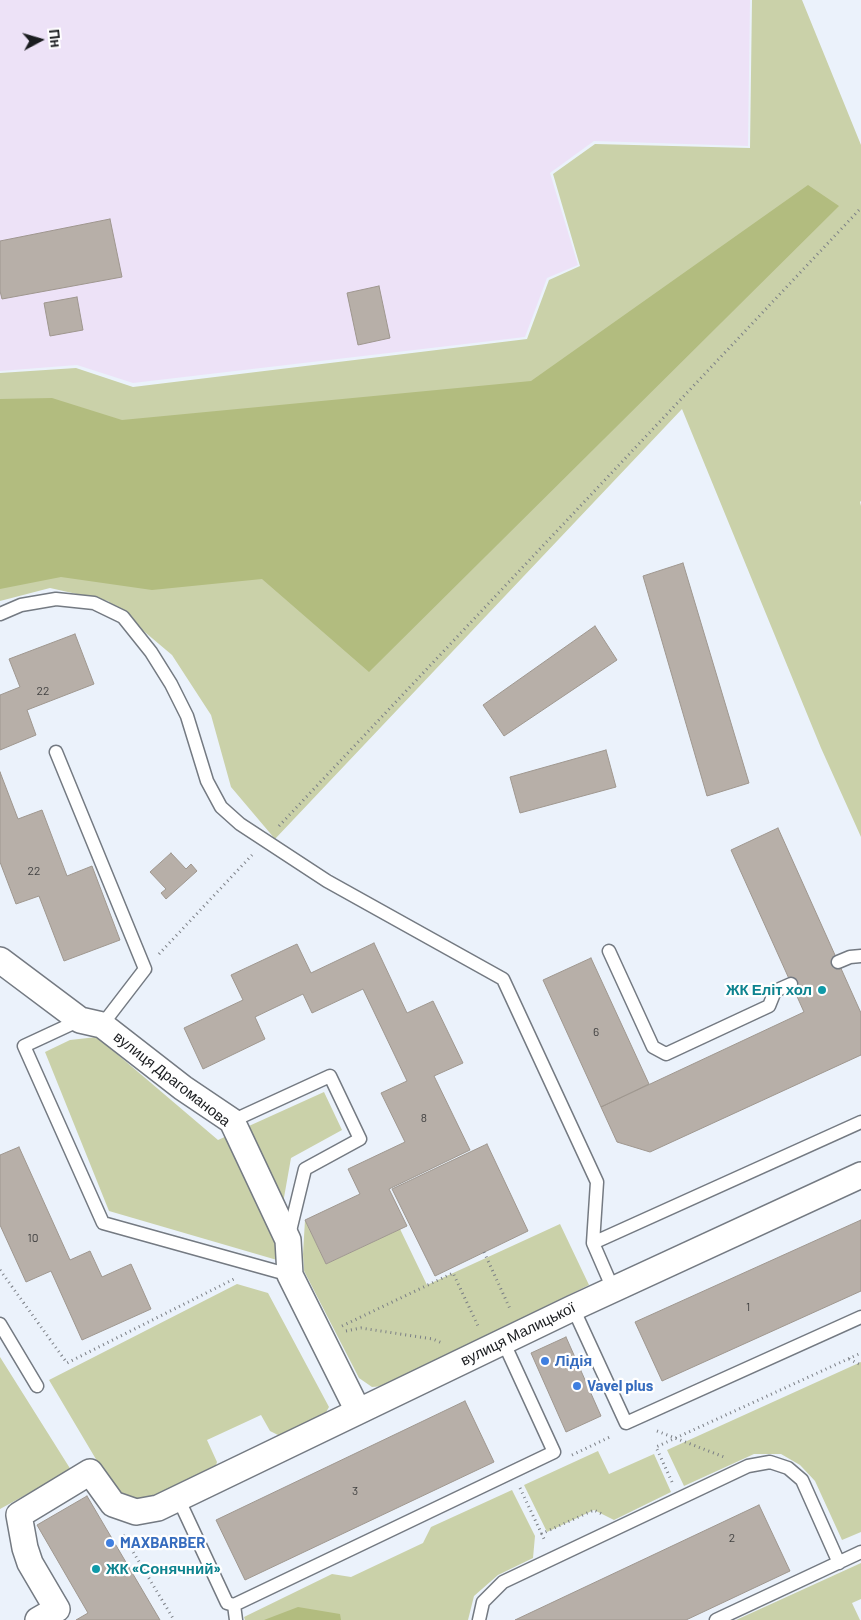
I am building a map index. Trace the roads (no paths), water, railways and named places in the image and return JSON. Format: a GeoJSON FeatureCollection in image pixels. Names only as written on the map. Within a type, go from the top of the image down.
{"type":"FeatureCollection","features":[{"type":"Feature","properties":{"kind":"street","name":"вулиця Драгоманова"},"geometry":{"type":"LineString","coordinates":[[0,960],[232,1121],[288,1240],[290,1275],[358,1411]]}},
{"type":"Feature","properties":{"kind":"street","name":"вулиця Малицької"},"geometry":{"type":"LineString","coordinates":[[38,1620],[57,1609],[30,1563],[25,1548],[19,1515],[90,1472],[113,1504],[136,1512],[158,1508],[613,1289],[861,1174]]}},
{"type":"Feature","properties":{"kind":"lane"},"geometry":{"type":"LineString","coordinates":[[0,614],[21,605],[56,599],[94,603],[123,617],[151,652],[172,684],[188,716],[207,781],[221,807],[240,824],[327,881],[503,979],[597,1182],[593,1243],[613,1289]]}},
{"type":"Feature","properties":{"kind":"lane"},"geometry":{"type":"LineString","coordinates":[[56,752],[145,969],[91,1022],[24,1046],[102,1223],[290,1275]]}},
{"type":"Feature","properties":{"kind":"lane"},"geometry":{"type":"LineString","coordinates":[[610,951],[654,1047],[666,1054],[769,1006],[775,991],[791,984]]}},
{"type":"Feature","properties":{"kind":"lane"},"geometry":{"type":"LineString","coordinates":[[838,962],[850,957],[861,956]]}},
{"type":"Feature","properties":{"kind":"lane"},"geometry":{"type":"LineString","coordinates":[[232,1121],[330,1076],[345,1107],[360,1139],[305,1169],[288,1240]]}},
{"type":"Feature","properties":{"kind":"lane"},"geometry":{"type":"LineString","coordinates":[[593,1243],[861,1122]]}},
{"type":"Feature","properties":{"kind":"lane"},"geometry":{"type":"LineString","coordinates":[[574,1308],[626,1423],[861,1317]]}},
{"type":"Feature","properties":{"kind":"lane"},"geometry":{"type":"LineString","coordinates":[[0,1324],[38,1386]]}},
{"type":"Feature","properties":{"kind":"lane"},"geometry":{"type":"LineString","coordinates":[[178,1498],[227,1603],[234,1605],[554,1452],[496,1345]]}},
{"type":"Feature","properties":{"kind":"lane"},"geometry":{"type":"LineString","coordinates":[[479,1620],[483,1602],[503,1582],[748,1466],[770,1462],[788,1468],[802,1480],[839,1563]]}},
{"type":"Feature","properties":{"kind":"lane"},"geometry":{"type":"LineString","coordinates":[[716,1620],[861,1552]]}},
{"type":"Feature","properties":{"kind":"lane"},"geometry":{"type":"LineString","coordinates":[[234,1605],[236,1620]]}},
{"type":"Feature","properties":{"kind":"place","name":"ЖК Еліт хол"},"geometry":{"type":"Point","coordinates":[822,990]}},
{"type":"Feature","properties":{"kind":"place","name":"Лідія"},"geometry":{"type":"Point","coordinates":[545,1361]}},
{"type":"Feature","properties":{"kind":"place","name":"Vavel plus"},"geometry":{"type":"Point","coordinates":[577,1386]}},
{"type":"Feature","properties":{"kind":"place","name":"MAXBARBER"},"geometry":{"type":"Point","coordinates":[110,1543]}},
{"type":"Feature","properties":{"kind":"place","name":"ЖК «Сонячний»"},"geometry":{"type":"Point","coordinates":[96,1569]}}]}
